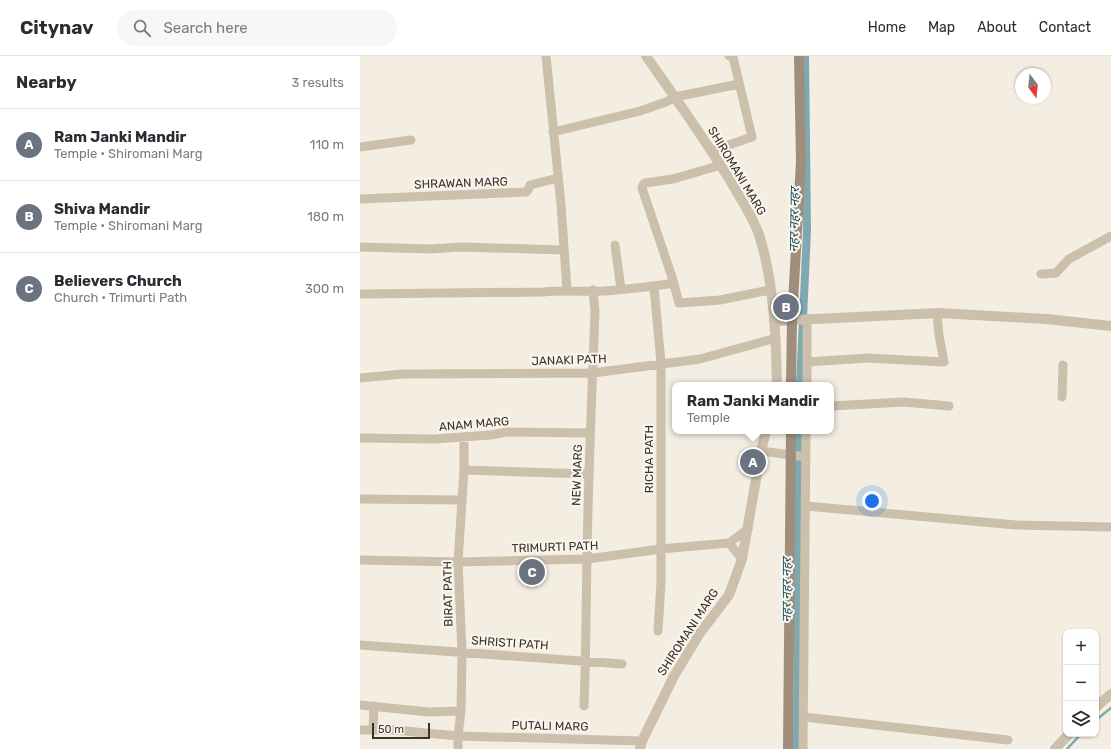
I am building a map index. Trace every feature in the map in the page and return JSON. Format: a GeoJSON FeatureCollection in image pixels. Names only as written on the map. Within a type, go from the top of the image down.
{"type":"FeatureCollection","features":[{"type":"Feature","properties":{"kind":"main road"},"geometry":{"type":"LineString","coordinates":[[791,382],[801,319],[800,56]]}},
{"type":"Feature","properties":{"kind":"main road"},"geometry":{"type":"LineString","coordinates":[[788,749],[791,434]]}},
{"type":"Feature","properties":{"kind":"street"},"geometry":{"type":"LineString","coordinates":[[546,56],[558,178],[566,290]]}},
{"type":"Feature","properties":{"kind":"street","name":"SHIROMANI MARG"},"geometry":{"type":"LineString","coordinates":[[646,56],[721,165],[750,215],[760,237],[770,290],[776,338],[777,382]]}},
{"type":"Feature","properties":{"kind":"street"},"geometry":{"type":"LineString","coordinates":[[711,151],[752,137],[733,57],[729,56]]}},
{"type":"Feature","properties":{"kind":"street"},"geometry":{"type":"LineString","coordinates":[[553,132],[650,108],[675,98],[739,84]]}},
{"type":"Feature","properties":{"kind":"street"},"geometry":{"type":"LineString","coordinates":[[360,147],[411,140]]}},
{"type":"Feature","properties":{"kind":"street"},"geometry":{"type":"LineString","coordinates":[[721,165],[673,179],[643,185],[642,188],[674,283],[679,303],[720,300],[770,290]]}},
{"type":"Feature","properties":{"kind":"street","name":"SHRAWAN MARG"},"geometry":{"type":"LineString","coordinates":[[360,199],[526,192],[530,185],[558,178]]}},
{"type":"Feature","properties":{"kind":"street"},"geometry":{"type":"LineString","coordinates":[[1041,274],[1056,272],[1069,259],[1111,236]]}},
{"type":"Feature","properties":{"kind":"street"},"geometry":{"type":"LineString","coordinates":[[615,245],[621,289]]}},
{"type":"Feature","properties":{"kind":"street"},"geometry":{"type":"LineString","coordinates":[[360,247],[431,249],[461,247],[564,250]]}},
{"type":"Feature","properties":{"kind":"street"},"geometry":{"type":"LineString","coordinates":[[360,294],[543,292],[654,287],[674,283]]}},
{"type":"Feature","properties":{"kind":"street","name":"RICHA PATH"},"geometry":{"type":"LineString","coordinates":[[654,287],[661,363],[661,583],[658,631]]}},
{"type":"Feature","properties":{"kind":"street","name":"NEW MARG"},"geometry":{"type":"LineString","coordinates":[[584,706],[586,660],[586,559],[595,312],[593,290]]}},
{"type":"Feature","properties":{"kind":"street"},"geometry":{"type":"LineString","coordinates":[[807,362],[868,358],[944,362],[939,335],[938,313]]}},
{"type":"Feature","properties":{"kind":"street"},"geometry":{"type":"LineString","coordinates":[[774,321],[938,313],[1047,319],[1111,326]]}},
{"type":"Feature","properties":{"kind":"street"},"geometry":{"type":"LineString","coordinates":[[801,319],[807,362],[807,382]]}},
{"type":"Feature","properties":{"kind":"street","name":"JANAKI PATH"},"geometry":{"type":"LineString","coordinates":[[360,378],[403,374],[593,373],[700,359],[776,338]]}},
{"type":"Feature","properties":{"kind":"street"},"geometry":{"type":"LineString","coordinates":[[1062,397],[1063,365]]}},
{"type":"Feature","properties":{"kind":"street"},"geometry":{"type":"LineString","coordinates":[[834,406],[904,402],[949,406]]}},
{"type":"Feature","properties":{"kind":"street","name":"ANAM MARG"},"geometry":{"type":"LineString","coordinates":[[360,438],[464,438],[506,432],[590,433]]}},
{"type":"Feature","properties":{"kind":"street","name":"SHIROMANI MARG"},"geometry":{"type":"LineString","coordinates":[[641,745],[674,676],[700,633],[729,595],[742,559],[765,434]]}},
{"type":"Feature","properties":{"kind":"street"},"geometry":{"type":"LineString","coordinates":[[804,749],[806,434]]}},
{"type":"Feature","properties":{"kind":"street","name":"BIRAT PATH"},"geometry":{"type":"LineString","coordinates":[[458,749],[461,711],[462,652],[458,562],[464,470],[464,438]]}},
{"type":"Feature","properties":{"kind":"street"},"geometry":{"type":"LineString","coordinates":[[761,451],[806,457]]}},
{"type":"Feature","properties":{"kind":"street"},"geometry":{"type":"LineString","coordinates":[[464,470],[589,474]]}},
{"type":"Feature","properties":{"kind":"street"},"geometry":{"type":"LineString","coordinates":[[360,499],[462,500]]}},
{"type":"Feature","properties":{"kind":"street"},"geometry":{"type":"LineString","coordinates":[[806,506],[1016,525],[1111,528]]}},
{"type":"Feature","properties":{"kind":"street"},"geometry":{"type":"LineString","coordinates":[[742,559],[729,543],[748,529]]}},
{"type":"Feature","properties":{"kind":"street","name":"TRIMURTI PATH"},"geometry":{"type":"LineString","coordinates":[[360,560],[458,562],[586,559],[661,549],[729,543]]}},
{"type":"Feature","properties":{"kind":"street","name":"SHRISTI PATH"},"geometry":{"type":"LineString","coordinates":[[360,645],[586,660]]}},
{"type":"Feature","properties":{"kind":"street"},"geometry":{"type":"LineString","coordinates":[[586,660],[622,664]]}},
{"type":"Feature","properties":{"kind":"street"},"geometry":{"type":"LineString","coordinates":[[1099,704],[1111,694]]}},
{"type":"Feature","properties":{"kind":"street"},"geometry":{"type":"LineString","coordinates":[[360,705],[429,712],[461,711]]}},
{"type":"Feature","properties":{"kind":"street"},"geometry":{"type":"LineString","coordinates":[[373,730],[374,706]]}},
{"type":"Feature","properties":{"kind":"street"},"geometry":{"type":"LineString","coordinates":[[804,717],[1008,740]]}},
{"type":"Feature","properties":{"kind":"street","name":"PUTALI MARG"},"geometry":{"type":"LineString","coordinates":[[360,730],[394,730],[458,736],[563,738],[641,745]]}},
{"type":"Feature","properties":{"kind":"street"},"geometry":{"type":"LineString","coordinates":[[1055,749],[1067,737]]}},
{"type":"Feature","properties":{"kind":"waterway","name":"नहर नहर नहर"},"geometry":{"type":"LineString","coordinates":[[800,382],[807,230],[805,56]]}},
{"type":"Feature","properties":{"kind":"waterway","name":"नहर नहर नहर"},"geometry":{"type":"LineString","coordinates":[[797,749],[799,434]]}},
{"type":"Feature","properties":{"kind":"waterway"},"geometry":{"type":"LineString","coordinates":[[1099,718],[1111,708]]}},
{"type":"Feature","properties":{"kind":"waterway"},"geometry":{"type":"LineString","coordinates":[[1067,749],[1078,737]]}},
{"type":"Feature","properties":{"kind":"place","name":"Shiva Mandir"},"geometry":{"type":"Point","coordinates":[786,307]}},
{"type":"Feature","properties":{"kind":"place","name":"Ram Janki Mandir"},"geometry":{"type":"Point","coordinates":[753,462]}},
{"type":"Feature","properties":{"kind":"place","name":"Believers Church"},"geometry":{"type":"Point","coordinates":[532,572]}}]}
